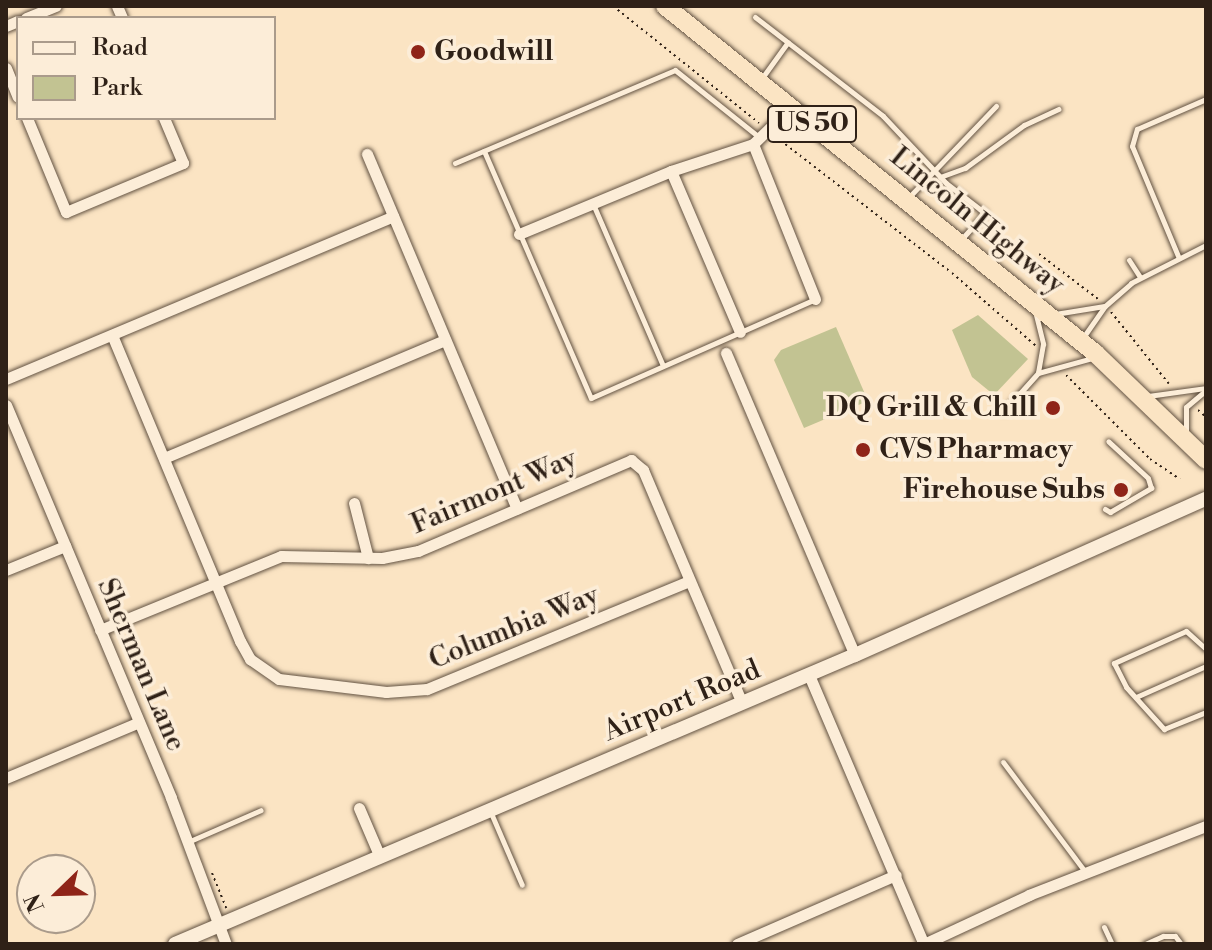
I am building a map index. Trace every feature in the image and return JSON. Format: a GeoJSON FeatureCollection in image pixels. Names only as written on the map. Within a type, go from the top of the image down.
{"type":"FeatureCollection","features":[{"type":"Feature","properties":{"kind":"highway","name":"Lincoln Highway"},"geometry":{"type":"LineString","coordinates":[[665,6],[1049,314],[1099,356],[1206,460]]}},
{"type":"Feature","properties":{"kind":"street"},"geometry":{"type":"LineString","coordinates":[[31,16],[56,6]]}},
{"type":"Feature","properties":{"kind":"street"},"geometry":{"type":"LineString","coordinates":[[6,68],[16,92]]}},
{"type":"Feature","properties":{"kind":"street"},"geometry":{"type":"LineString","coordinates":[[519,234],[671,171],[761,138],[791,107]]}},
{"type":"Feature","properties":{"kind":"street"},"geometry":{"type":"LineString","coordinates":[[28,120],[66,212],[183,163],[165,120]]}},
{"type":"Feature","properties":{"kind":"street"},"geometry":{"type":"LineString","coordinates":[[761,138],[815,299]]}},
{"type":"Feature","properties":{"kind":"street"},"geometry":{"type":"LineString","coordinates":[[367,154],[517,509]]}},
{"type":"Feature","properties":{"kind":"street"},"geometry":{"type":"LineString","coordinates":[[671,171],[740,332]]}},
{"type":"Feature","properties":{"kind":"street"},"geometry":{"type":"LineString","coordinates":[[6,379],[393,216]]}},
{"type":"Feature","properties":{"kind":"street","name":"Columbia Way"},"geometry":{"type":"LineString","coordinates":[[112,335],[240,641],[264,671],[288,683],[407,692],[444,684],[689,581]]}},
{"type":"Feature","properties":{"kind":"street"},"geometry":{"type":"LineString","coordinates":[[164,458],[445,340]]}},
{"type":"Feature","properties":{"kind":"street"},"geometry":{"type":"LineString","coordinates":[[726,353],[855,655]]}},
{"type":"Feature","properties":{"kind":"street","name":"Sherman Lane"},"geometry":{"type":"LineString","coordinates":[[6,405],[189,842],[189,856],[226,944]]}},
{"type":"Feature","properties":{"kind":"street","name":"Fairmont Way"},"geometry":{"type":"LineString","coordinates":[[100,630],[281,556],[368,558],[418,551],[631,460],[643,470],[689,581]]}},
{"type":"Feature","properties":{"kind":"street","name":"Airport Road"},"geometry":{"type":"LineString","coordinates":[[175,944],[809,675],[1206,499]]}},
{"type":"Feature","properties":{"kind":"street"},"geometry":{"type":"LineString","coordinates":[[354,503],[368,558]]}},
{"type":"Feature","properties":{"kind":"street"},"geometry":{"type":"LineString","coordinates":[[6,570],[65,546]]}},
{"type":"Feature","properties":{"kind":"street"},"geometry":{"type":"LineString","coordinates":[[689,581],[742,703]]}},
{"type":"Feature","properties":{"kind":"street"},"geometry":{"type":"LineString","coordinates":[[809,675],[924,944],[1087,873],[1206,826]]}},
{"type":"Feature","properties":{"kind":"street"},"geometry":{"type":"LineString","coordinates":[[6,778],[139,722]]}},
{"type":"Feature","properties":{"kind":"street"},"geometry":{"type":"LineString","coordinates":[[359,808],[380,857]]}},
{"type":"Feature","properties":{"kind":"street"},"geometry":{"type":"LineString","coordinates":[[737,944],[896,875]]}},
{"type":"Feature","properties":{"kind":"lane"},"geometry":{"type":"LineString","coordinates":[[755,17],[883,116],[940,177],[985,213],[959,242]]}},
{"type":"Feature","properties":{"kind":"lane"},"geometry":{"type":"LineString","coordinates":[[760,82],[788,42]]}},
{"type":"Feature","properties":{"kind":"lane"},"geometry":{"type":"LineString","coordinates":[[455,163],[675,70],[761,138]]}},
{"type":"Feature","properties":{"kind":"lane"},"geometry":{"type":"LineString","coordinates":[[1178,256],[1132,146],[1137,129],[1206,99]]}},
{"type":"Feature","properties":{"kind":"lane"},"geometry":{"type":"LineString","coordinates":[[906,200],[932,168],[996,106]]}},
{"type":"Feature","properties":{"kind":"lane"},"geometry":{"type":"LineString","coordinates":[[940,177],[965,168],[1024,125],[1059,109]]}},
{"type":"Feature","properties":{"kind":"lane"},"geometry":{"type":"LineString","coordinates":[[484,151],[591,398],[815,299]]}},
{"type":"Feature","properties":{"kind":"lane"},"geometry":{"type":"LineString","coordinates":[[593,203],[663,366]]}},
{"type":"Feature","properties":{"kind":"lane"},"geometry":{"type":"LineString","coordinates":[[1080,341],[1105,306],[1140,277],[1206,245]]}},
{"type":"Feature","properties":{"kind":"lane"},"geometry":{"type":"LineString","coordinates":[[1129,260],[1140,277]]}},
{"type":"Feature","properties":{"kind":"lane"},"geometry":{"type":"LineString","coordinates":[[1033,301],[1043,352],[1038,373]]}},
{"type":"Feature","properties":{"kind":"lane"},"geometry":{"type":"LineString","coordinates":[[1049,314],[1105,306]]}},
{"type":"Feature","properties":{"kind":"lane"},"geometry":{"type":"LineString","coordinates":[[1004,411],[1038,373],[1057,365],[1099,356]]}},
{"type":"Feature","properties":{"kind":"lane"},"geometry":{"type":"LineString","coordinates":[[1141,396],[1180,395],[1206,389]]}},
{"type":"Feature","properties":{"kind":"lane"},"geometry":{"type":"LineString","coordinates":[[1187,441],[1189,403],[1206,389]]}},
{"type":"Feature","properties":{"kind":"lane"},"geometry":{"type":"LineString","coordinates":[[1105,509],[1110,512],[1148,494],[1151,484],[1108,441]]}},
{"type":"Feature","properties":{"kind":"lane"},"geometry":{"type":"LineString","coordinates":[[1206,649],[1186,631],[1114,663],[1136,697],[1164,729],[1206,712]]}},
{"type":"Feature","properties":{"kind":"lane"},"geometry":{"type":"LineString","coordinates":[[1136,697],[1206,666]]}},
{"type":"Feature","properties":{"kind":"lane"},"geometry":{"type":"LineString","coordinates":[[1003,762],[1087,873]]}},
{"type":"Feature","properties":{"kind":"lane"},"geometry":{"type":"LineString","coordinates":[[189,842],[261,810]]}},
{"type":"Feature","properties":{"kind":"lane"},"geometry":{"type":"LineString","coordinates":[[490,810],[522,885]]}},
{"type":"Feature","properties":{"kind":"lane"},"geometry":{"type":"LineString","coordinates":[[1104,927],[1112,944]]}},
{"type":"Feature","properties":{"kind":"lane"},"geometry":{"type":"LineString","coordinates":[[1145,944],[1163,936],[1175,936],[1181,944]]}},
{"type":"Feature","properties":{"kind":"path"},"geometry":{"type":"LineString","coordinates":[[613,6],[761,138],[1043,352]]}},
{"type":"Feature","properties":{"kind":"path"},"geometry":{"type":"LineString","coordinates":[[1039,254],[1105,306],[1180,395]]}},
{"type":"Feature","properties":{"kind":"path"},"geometry":{"type":"LineString","coordinates":[[1057,365],[1139,449],[1180,479]]}},
{"type":"Feature","properties":{"kind":"path"},"geometry":{"type":"LineString","coordinates":[[1189,403],[1206,417]]}},
{"type":"Feature","properties":{"kind":"path"},"geometry":{"type":"LineString","coordinates":[[209,867],[227,910]]}},
{"type":"Feature","properties":{"kind":"green space"},"geometry":{"type":"Polygon","coordinates":[[[978,315],[1028,359],[994,395],[972,377],[952,330],[978,315]]]}},
{"type":"Feature","properties":{"kind":"green space"},"geometry":{"type":"Polygon","coordinates":[[[836,327],[868,401],[804,428],[774,360],[781,350],[836,327]]]}},
{"type":"Feature","properties":{"kind":"place","name":"Goodwill"},"geometry":{"type":"Point","coordinates":[418,52]}},
{"type":"Feature","properties":{"kind":"place","name":"DQ Grill & Chill"},"geometry":{"type":"Point","coordinates":[1053,408]}},
{"type":"Feature","properties":{"kind":"place","name":"CVS Pharmacy"},"geometry":{"type":"Point","coordinates":[863,450]}},
{"type":"Feature","properties":{"kind":"place","name":"Firehouse Subs"},"geometry":{"type":"Point","coordinates":[1121,490]}}]}
